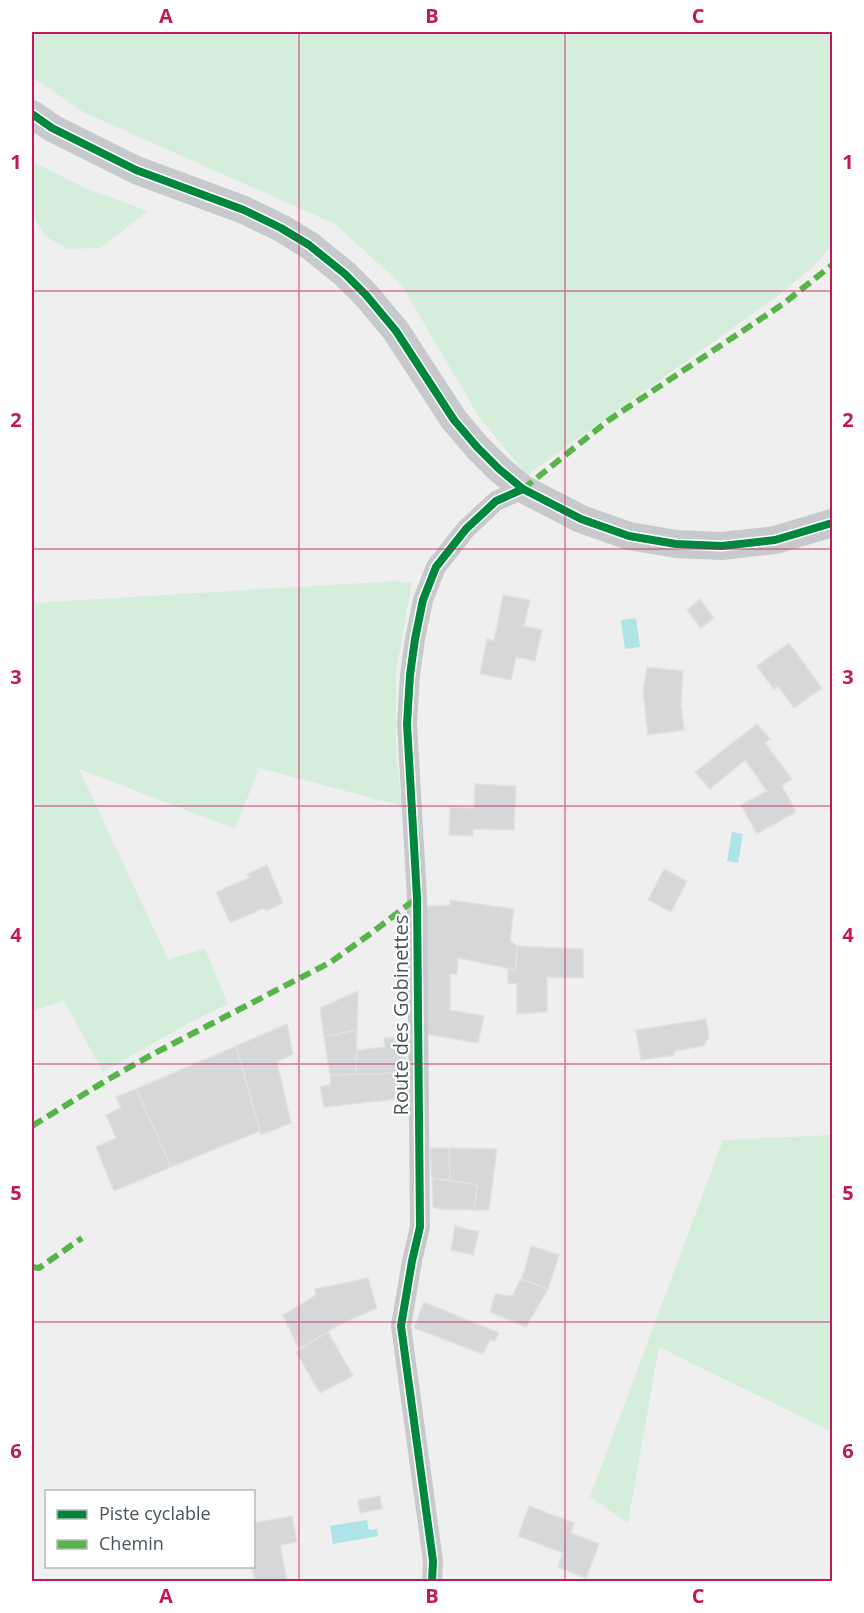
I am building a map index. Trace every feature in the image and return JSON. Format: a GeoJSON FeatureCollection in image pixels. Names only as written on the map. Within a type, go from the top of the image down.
{"type":"FeatureCollection","features":[{"type":"Feature","properties":{"kind":"street"},"geometry":{"type":"LineString","coordinates":[[32,114],[52,128],[136,170],[244,210],[309,245],[345,274],[366,295],[396,332],[454,420],[477,447],[523,489],[581,519],[629,537],[676,544],[722,546],[775,540],[832,523]]}},
{"type":"Feature","properties":{"kind":"street","name":"Route des Gobinettes"},"geometry":{"type":"LineString","coordinates":[[432,1581],[433,1561],[401,1326],[420,1227],[417,898],[407,724],[410,675],[423,600],[436,567],[466,529],[496,501],[523,489]]}},
{"type":"Feature","properties":{"kind":"green space"},"geometry":{"type":"Polygon","coordinates":[[[32,32],[832,32],[832,245],[813,267],[780,294],[527,475],[479,417],[401,284],[335,224],[85,113],[32,77],[32,32]]]}},
{"type":"Feature","properties":{"kind":"green space"},"geometry":{"type":"Polygon","coordinates":[[[32,161],[87,189],[148,211],[100,248],[67,249],[44,235],[32,212],[32,161]]]}},
{"type":"Feature","properties":{"kind":"green space"},"geometry":{"type":"Polygon","coordinates":[[[397,581],[412,583],[396,671],[396,754],[402,806],[259,768],[235,829],[79,769],[168,959],[205,949],[228,1004],[189,1023],[103,1072],[64,1001],[32,1011],[32,603],[397,581]]]}},
{"type":"Feature","properties":{"kind":"green space"},"geometry":{"type":"Polygon","coordinates":[[[832,1135],[832,1432],[659,1347],[628,1523],[590,1497],[723,1140],[832,1135]]]}},
{"type":"Feature","properties":{"kind":"water"},"geometry":{"type":"Polygon","coordinates":[[[636,618],[640,647],[625,649],[621,620],[636,618]]]}},
{"type":"Feature","properties":{"kind":"water"},"geometry":{"type":"Polygon","coordinates":[[[732,832],[743,834],[738,863],[727,861],[732,832]]]}},
{"type":"Feature","properties":{"kind":"water"},"geometry":{"type":"Polygon","coordinates":[[[367,1520],[369,1530],[377,1529],[378,1536],[333,1544],[330,1526],[367,1520]]]}},
{"type":"Feature","properties":{"kind":"building"},"geometry":{"type":"Polygon","coordinates":[[[503,595],[530,600],[524,626],[542,630],[535,661],[516,657],[511,680],[480,674],[487,639],[494,641],[503,595]]]}},
{"type":"Feature","properties":{"kind":"building"},"geometry":{"type":"Polygon","coordinates":[[[700,599],[714,618],[701,628],[687,610],[700,599]]]}},
{"type":"Feature","properties":{"kind":"building"},"geometry":{"type":"Polygon","coordinates":[[[789,643],[822,688],[794,708],[778,686],[774,690],[757,666],[789,643]]]}},
{"type":"Feature","properties":{"kind":"building"},"geometry":{"type":"Polygon","coordinates":[[[647,667],[683,671],[681,705],[684,730],[648,735],[643,691],[647,667]]]}},
{"type":"Feature","properties":{"kind":"building"},"geometry":{"type":"Polygon","coordinates":[[[757,724],[770,739],[765,743],[792,779],[782,786],[796,812],[757,834],[741,805],[767,791],[745,760],[710,789],[695,772],[757,724]]]}},
{"type":"Feature","properties":{"kind":"building"},"geometry":{"type":"Polygon","coordinates":[[[475,784],[516,786],[514,830],[473,829],[473,836],[449,835],[450,807],[474,808],[475,784]]]}},
{"type":"Feature","properties":{"kind":"building"},"geometry":{"type":"Polygon","coordinates":[[[267,865],[283,903],[266,911],[264,908],[230,923],[216,892],[249,878],[247,874],[267,865]]]}},
{"type":"Feature","properties":{"kind":"building"},"geometry":{"type":"Polygon","coordinates":[[[664,869],[687,881],[671,912],[648,900],[664,869]]]}},
{"type":"Feature","properties":{"kind":"building"},"geometry":{"type":"Polygon","coordinates":[[[450,900],[514,909],[510,940],[517,946],[516,970],[458,958],[457,974],[450,974],[450,1010],[484,1016],[478,1043],[425,1034],[423,906],[450,905],[450,900]]]}},
{"type":"Feature","properties":{"kind":"building"},"geometry":{"type":"Polygon","coordinates":[[[517,946],[583,949],[583,978],[547,977],[547,1012],[517,1014],[517,984],[508,983],[508,969],[516,970],[517,946]]]}},
{"type":"Feature","properties":{"kind":"building"},"geometry":{"type":"Polygon","coordinates":[[[358,991],[357,1030],[324,1037],[320,1008],[358,991]]]}},
{"type":"Feature","properties":{"kind":"building"},"geometry":{"type":"Polygon","coordinates":[[[706,1019],[709,1038],[703,1046],[674,1051],[674,1055],[641,1060],[636,1030],[706,1019]]]}},
{"type":"Feature","properties":{"kind":"building"},"geometry":{"type":"Polygon","coordinates":[[[287,1024],[293,1054],[277,1062],[291,1123],[261,1135],[236,1046],[287,1024]]]}},
{"type":"Feature","properties":{"kind":"building"},"geometry":{"type":"Polygon","coordinates":[[[357,1030],[356,1075],[330,1075],[324,1037],[357,1030]]]}},
{"type":"Feature","properties":{"kind":"building"},"geometry":{"type":"Polygon","coordinates":[[[405,1037],[406,1073],[356,1075],[357,1050],[385,1047],[384,1038],[405,1037]]]}},
{"type":"Feature","properties":{"kind":"building"},"geometry":{"type":"Polygon","coordinates":[[[236,1046],[260,1131],[171,1167],[136,1089],[236,1046]]]}},
{"type":"Feature","properties":{"kind":"building"},"geometry":{"type":"Polygon","coordinates":[[[406,1073],[407,1098],[324,1107],[320,1087],[331,1084],[330,1075],[406,1073]]]}},
{"type":"Feature","properties":{"kind":"building"},"geometry":{"type":"Polygon","coordinates":[[[136,1089],[171,1167],[114,1191],[96,1147],[116,1138],[106,1115],[121,1108],[116,1097],[136,1089]]]}},
{"type":"Feature","properties":{"kind":"building"},"geometry":{"type":"Polygon","coordinates":[[[430,1148],[449,1148],[450,1180],[432,1178],[430,1148]]]}},
{"type":"Feature","properties":{"kind":"building"},"geometry":{"type":"Polygon","coordinates":[[[449,1148],[497,1149],[489,1210],[474,1210],[477,1185],[450,1180],[449,1148]]]}},
{"type":"Feature","properties":{"kind":"building"},"geometry":{"type":"Polygon","coordinates":[[[432,1178],[477,1185],[474,1210],[433,1207],[432,1178]]]}},
{"type":"Feature","properties":{"kind":"building"},"geometry":{"type":"Polygon","coordinates":[[[455,1226],[479,1232],[473,1255],[451,1250],[455,1226]]]}},
{"type":"Feature","properties":{"kind":"building"},"geometry":{"type":"Polygon","coordinates":[[[531,1246],[559,1255],[548,1289],[521,1279],[531,1246]]]}},
{"type":"Feature","properties":{"kind":"building"},"geometry":{"type":"Polygon","coordinates":[[[368,1278],[377,1308],[339,1325],[299,1349],[283,1315],[316,1295],[315,1289],[368,1278]]]}},
{"type":"Feature","properties":{"kind":"building"},"geometry":{"type":"Polygon","coordinates":[[[521,1279],[548,1289],[526,1327],[490,1312],[495,1294],[512,1296],[521,1279]]]}},
{"type":"Feature","properties":{"kind":"building"},"geometry":{"type":"Polygon","coordinates":[[[424,1302],[499,1333],[495,1341],[490,1340],[483,1354],[414,1328],[424,1302]]]}},
{"type":"Feature","properties":{"kind":"building"},"geometry":{"type":"Polygon","coordinates":[[[328,1332],[353,1376],[320,1393],[296,1352],[328,1332]]]}},
{"type":"Feature","properties":{"kind":"building"},"geometry":{"type":"Polygon","coordinates":[[[380,1496],[382,1509],[360,1513],[358,1500],[380,1496]]]}},
{"type":"Feature","properties":{"kind":"building"},"geometry":{"type":"Polygon","coordinates":[[[529,1506],[574,1523],[571,1533],[599,1544],[586,1578],[558,1567],[563,1553],[518,1536],[529,1506]]]}},
{"type":"Feature","properties":{"kind":"building"},"geometry":{"type":"Polygon","coordinates":[[[292,1516],[297,1542],[280,1545],[287,1582],[255,1582],[252,1568],[255,1568],[255,1523],[292,1516]]]}},
{"type":"Feature","properties":{"kind":"marked path"},"geometry":{"type":"LineString","coordinates":[[523,489],[609,420],[783,304],[832,265]]}},
{"type":"Feature","properties":{"kind":"marked path"},"geometry":{"type":"LineString","coordinates":[[32,1126],[153,1054],[331,962],[417,898]]}},
{"type":"Feature","properties":{"kind":"marked path"},"geometry":{"type":"LineString","coordinates":[[32,1267],[39,1268],[82,1238]]}},
{"type":"Feature","properties":{"kind":"cycle path"},"geometry":{"type":"LineString","coordinates":[[32,114],[52,128],[136,170],[244,210],[309,245],[345,274],[396,331],[454,420],[477,447],[523,489],[581,519],[629,536],[676,544],[722,546],[775,540],[832,523]]}},
{"type":"Feature","properties":{"kind":"cycle path"},"geometry":{"type":"LineString","coordinates":[[432,1582],[433,1561],[401,1326],[420,1227],[417,898],[407,724],[410,675],[423,600],[436,567],[466,529],[496,501],[523,489]]}}]}
